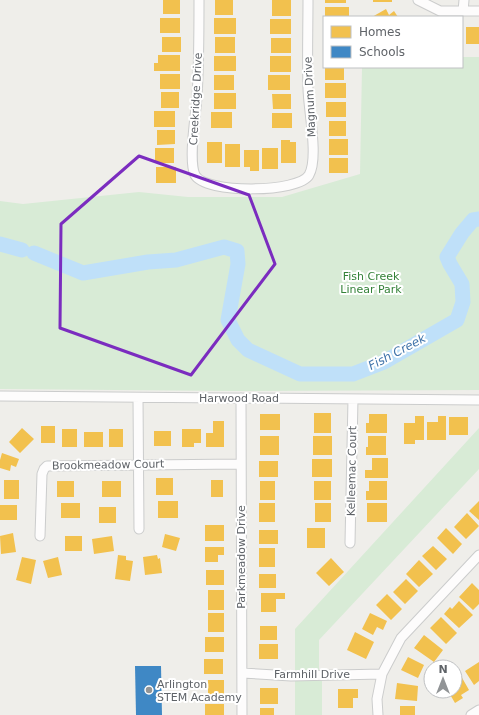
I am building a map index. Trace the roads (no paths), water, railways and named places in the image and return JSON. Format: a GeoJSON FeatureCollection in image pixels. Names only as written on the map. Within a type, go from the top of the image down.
{"type":"FeatureCollection","features":[{"type":"Feature","properties":{"kind":"street","name":"Creekridge Drive"},"geometry":{"type":"LineString","coordinates":[[199,0],[197,98],[193,122],[193,165],[195,175],[200,181],[213,186],[267,188],[293,184]]}},
{"type":"Feature","properties":{"kind":"street","name":"Magnum Drive"},"geometry":{"type":"LineString","coordinates":[[293,184],[304,180],[309,175],[312,161],[312,123],[308,90],[308,0]]}},
{"type":"Feature","properties":{"kind":"street"},"geometry":{"type":"LineString","coordinates":[[418,0],[440,11],[479,11]]}},
{"type":"Feature","properties":{"kind":"street"},"geometry":{"type":"LineString","coordinates":[[463,11],[464,0]]}},
{"type":"Feature","properties":{"kind":"street","name":"Harwood Road"},"geometry":{"type":"LineString","coordinates":[[0,396],[479,400]]}},
{"type":"Feature","properties":{"kind":"street"},"geometry":{"type":"LineString","coordinates":[[138,398],[139,529]]}},
{"type":"Feature","properties":{"kind":"street","name":"Parkmeadow Drive"},"geometry":{"type":"LineString","coordinates":[[241,398],[242,715]]}},
{"type":"Feature","properties":{"kind":"street","name":"Kelleemac Court"},"geometry":{"type":"LineString","coordinates":[[350,543],[353,399]]}},
{"type":"Feature","properties":{"kind":"street","name":"Brookmeadow Court"},"geometry":{"type":"LineString","coordinates":[[40,536],[42,474],[47,466],[241,464]]}},
{"type":"Feature","properties":{"kind":"street"},"geometry":{"type":"LineString","coordinates":[[378,715],[377,700],[382,674],[401,638],[479,555]]}},
{"type":"Feature","properties":{"kind":"street","name":"Farmhill Drive"},"geometry":{"type":"LineString","coordinates":[[242,673],[291,676],[382,674]]}},
{"type":"Feature","properties":{"kind":"street"},"geometry":{"type":"LineString","coordinates":[[471,715],[479,710]]}},
{"type":"Feature","properties":{"kind":"waterway","name":"Fish Creek"},"geometry":{"type":"LineString","coordinates":[[34,253],[83,273],[148,262],[176,260],[224,247],[237,251],[238,264],[228,320],[238,340],[248,350],[300,374],[353,374],[384,362],[457,320],[463,302],[462,284],[447,257],[462,233],[473,220],[479,219]]}},
{"type":"Feature","properties":{"kind":"waterway","name":"Fish Creek"},"geometry":{"type":"LineString","coordinates":[[0,244],[22,250]]}},
{"type":"Feature","properties":{"kind":"place","name":"Arlington STEM Academy"},"geometry":{"type":"Point","coordinates":[149,690]}},
{"type":"Feature","properties":{"kind":"park label","name":"Fish Creek Linear Park"},"geometry":{"type":"Point","coordinates":[371,282]}}]}
